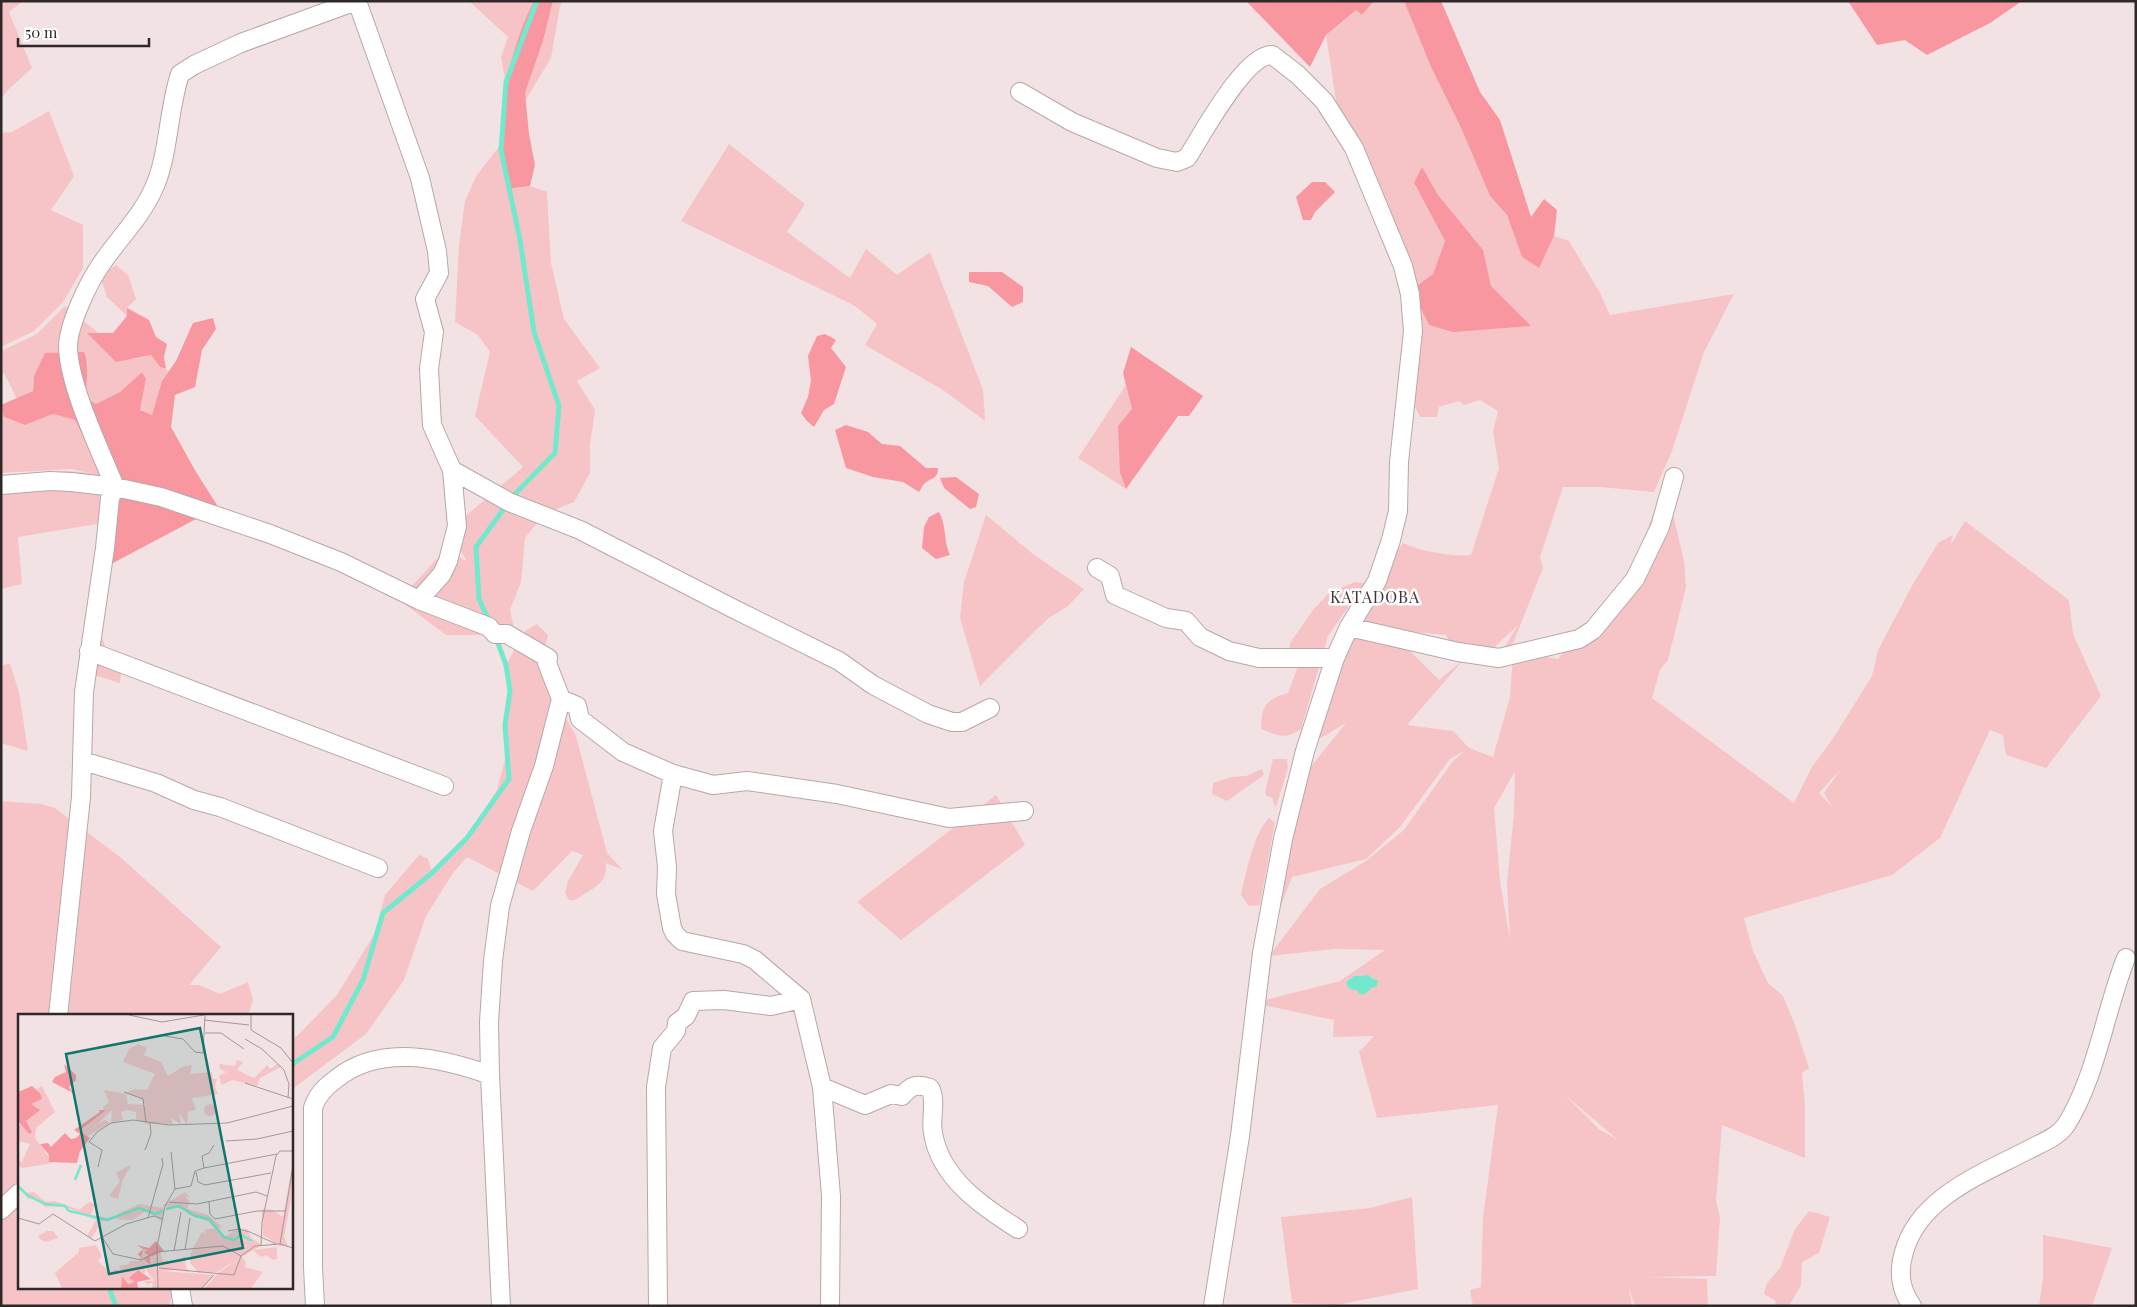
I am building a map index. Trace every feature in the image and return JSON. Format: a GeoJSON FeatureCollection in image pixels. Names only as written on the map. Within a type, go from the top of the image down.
{"type":"FeatureCollection","features":[{"type":"Feature","properties":{"kind":"street"},"geometry":{"type":"LineString","coordinates":[[58,1014],[81,797],[84,697],[89,651],[106,548],[110,498],[115,487],[83,407],[70,361],[68,346],[73,325],[88,286],[102,263],[141,212],[157,181],[180,74],[194,65],[241,44],[357,1],[420,178],[437,251],[439,274],[425,299],[434,332],[429,369],[429,392],[432,425],[452,470],[457,526],[454,543],[442,574],[419,600]]}},
{"type":"Feature","properties":{"kind":"street"},"geometry":{"type":"LineString","coordinates":[[1020,92],[1072,122],[1157,158],[1177,162],[1187,158],[1234,84],[1257,60],[1270,55],[1284,64],[1318,94],[1338,121],[1354,148],[1403,266],[1410,294],[1413,331],[1399,462],[1398,511],[1391,540],[1377,581],[1349,627],[1335,658],[1305,751],[1283,839],[1262,953],[1240,1136],[1213,1306]]}},
{"type":"Feature","properties":{"kind":"street"},"geometry":{"type":"LineString","coordinates":[[452,470],[509,502],[580,530],[839,661],[873,685],[928,714],[952,722],[962,722],[990,708]]}},
{"type":"Feature","properties":{"kind":"street"},"geometry":{"type":"LineString","coordinates":[[1349,627],[1458,652],[1499,658],[1579,639],[1598,624],[1635,579],[1660,526],[1674,476]]}},
{"type":"Feature","properties":{"kind":"street"},"geometry":{"type":"LineString","coordinates":[[1,485],[58,481],[115,487],[179,502],[270,534],[340,562],[419,600],[489,627],[495,634],[507,634],[548,658],[548,663],[561,699],[544,766],[521,831],[500,906],[493,961],[490,1075],[501,1306]]}},
{"type":"Feature","properties":{"kind":"street"},"geometry":{"type":"LineString","coordinates":[[1096,568],[1110,576],[1115,595],[1166,618],[1186,621],[1200,637],[1229,651],[1259,658],[1335,658]]}},
{"type":"Feature","properties":{"kind":"street"},"geometry":{"type":"LineString","coordinates":[[89,651],[444,786]]}},
{"type":"Feature","properties":{"kind":"street"},"geometry":{"type":"LineString","coordinates":[[561,699],[577,706],[580,719],[623,752],[673,774],[712,784],[748,782],[837,794],[949,818],[1024,810]]}},
{"type":"Feature","properties":{"kind":"street"},"geometry":{"type":"LineString","coordinates":[[82,762],[156,783],[194,800],[247,817],[378,868]]}},
{"type":"Feature","properties":{"kind":"street"},"geometry":{"type":"LineString","coordinates":[[673,774],[663,831],[667,867],[668,913],[675,934],[682,941],[743,954],[755,960],[801,999],[822,1086],[831,1196],[830,1306]]}},
{"type":"Feature","properties":{"kind":"street"},"geometry":{"type":"LineString","coordinates":[[1912,1306],[1902,1287],[1900,1272],[1907,1242],[1915,1225],[1934,1205],[1976,1176],[2047,1140],[2065,1127],[2083,1091],[2115,985],[2126,958]]}},
{"type":"Feature","properties":{"kind":"street"},"geometry":{"type":"LineString","coordinates":[[658,1306],[656,1087],[662,1048],[676,1031],[677,1024],[686,1016],[693,1001],[724,1000],[771,1006],[801,999]]}},
{"type":"Feature","properties":{"kind":"street"},"geometry":{"type":"LineString","coordinates":[[315,1306],[313,1258],[313,1108],[318,1096],[349,1069],[377,1060],[409,1057],[430,1059],[467,1067],[490,1075]]}},
{"type":"Feature","properties":{"kind":"street"},"geometry":{"type":"LineString","coordinates":[[822,1086],[865,1105],[891,1094],[902,1096],[909,1087],[928,1086],[933,1096],[933,1134],[946,1166],[980,1204],[1018,1228]]}},
{"type":"Feature","properties":{"kind":"street"},"geometry":{"type":"LineString","coordinates":[[1,1210],[18,1194]]}},
{"type":"Feature","properties":{"kind":"street"},"geometry":{"type":"LineString","coordinates":[[180,1290],[183,1306]]}},
{"type":"Feature","properties":{"kind":"shaded area"},"geometry":{"type":"Polygon","coordinates":[[[1,1],[23,1],[9,12],[32,68],[1,98],[1,1]]]}},
{"type":"Feature","properties":{"kind":"shaded area"},"geometry":{"type":"Polygon","coordinates":[[[469,1],[534,1],[528,14],[506,84],[501,57],[508,37],[469,1]]]}},
{"type":"Feature","properties":{"kind":"shaded area"},"geometry":{"type":"Polygon","coordinates":[[[534,1],[553,1],[543,41],[525,93],[529,134],[535,165],[530,186],[507,189],[501,143],[503,107],[514,52],[534,1]]]}},
{"type":"Feature","properties":{"kind":"shaded area"},"geometry":{"type":"Polygon","coordinates":[[[553,1],[563,1],[560,6],[551,58],[525,101],[525,93],[543,41],[553,1]]]}},
{"type":"Feature","properties":{"kind":"shaded area"},"geometry":{"type":"Polygon","coordinates":[[[1246,1],[1374,1],[1362,15],[1356,10],[1326,35],[1310,67],[1246,1]]]}},
{"type":"Feature","properties":{"kind":"shaded area"},"geometry":{"type":"Polygon","coordinates":[[[1374,1],[1404,1],[1431,67],[1462,130],[1490,196],[1507,215],[1522,257],[1539,267],[1554,236],[1569,241],[1600,293],[1610,315],[1734,294],[1704,352],[1672,451],[1654,492],[1600,487],[1563,487],[1540,557],[1543,568],[1508,656],[1500,655],[1518,625],[1489,652],[1455,654],[1446,635],[1378,629],[1407,648],[1439,680],[1464,659],[1407,725],[1453,731],[1469,748],[1493,757],[1510,697],[1513,656],[1535,655],[1558,659],[1568,646],[1615,598],[1632,567],[1668,478],[1668,493],[1684,561],[1686,587],[1668,660],[1660,670],[1652,698],[1794,803],[1812,767],[1834,737],[1872,676],[1878,650],[1913,584],[1938,543],[1953,535],[1950,546],[1965,521],[2069,600],[2073,634],[2101,696],[2046,768],[2006,755],[2003,735],[1990,730],[1940,838],[1892,875],[1744,918],[1753,951],[1768,983],[1783,996],[1809,1068],[1802,1073],[1805,1106],[1805,1158],[1722,1125],[1716,1201],[1720,1217],[1716,1276],[1647,1277],[1707,1279],[1708,1306],[1635,1306],[1629,1288],[1632,1306],[1473,1306],[1470,1290],[1481,1287],[1483,1218],[1498,1105],[1377,1118],[1359,1052],[1374,1036],[1333,1037],[1334,1020],[1253,1003],[1340,981],[1385,950],[1334,949],[1269,956],[1320,889],[1366,861],[1404,830],[1453,761],[1466,750],[1450,759],[1400,827],[1366,859],[1292,877],[1260,960],[1292,790],[1346,723],[1302,749],[1312,722],[1393,557],[1403,543],[1436,553],[1471,555],[1499,468],[1493,432],[1498,411],[1480,400],[1464,405],[1459,401],[1439,407],[1437,417],[1420,417],[1413,402],[1396,397],[1419,329],[1411,300],[1420,307],[1429,325],[1495,329],[1530,326],[1491,286],[1482,250],[1438,195],[1422,168],[1414,184],[1445,241],[1433,274],[1413,289],[1401,238],[1368,161],[1336,101],[1326,35],[1356,10],[1362,15],[1374,1]],[[1840,770],[1819,793],[1832,807],[1824,793],[1840,770]],[[1515,771],[1494,808],[1500,881],[1510,940],[1507,883],[1514,812],[1515,771]],[[1369,975],[1354,976],[1346,982],[1365,994],[1373,987],[1373,979],[1369,975]],[[1564,1094],[1599,1129],[1618,1140],[1564,1094]]]}},
{"type":"Feature","properties":{"kind":"shaded area"},"geometry":{"type":"Polygon","coordinates":[[[1404,1],[1441,1],[1480,92],[1500,120],[1531,217],[1544,199],[1557,210],[1554,236],[1539,268],[1522,257],[1507,215],[1490,196],[1462,130],[1431,67],[1404,1]]]}},
{"type":"Feature","properties":{"kind":"shaded area"},"geometry":{"type":"Polygon","coordinates":[[[1848,1],[2022,1],[1990,23],[1927,55],[1905,40],[1877,45],[1848,1]]]}},
{"type":"Feature","properties":{"kind":"shaded area"},"geometry":{"type":"Polygon","coordinates":[[[49,111],[74,176],[51,210],[83,225],[83,268],[63,302],[34,331],[1,347],[1,133],[12,132],[49,111]]]}},
{"type":"Feature","properties":{"kind":"shaded area"},"geometry":{"type":"Polygon","coordinates":[[[501,144],[507,189],[530,186],[547,192],[551,263],[564,319],[600,368],[577,381],[595,410],[590,445],[590,473],[574,502],[544,514],[525,538],[521,582],[510,610],[513,624],[510,639],[478,635],[446,635],[399,600],[444,551],[467,561],[448,531],[523,467],[475,416],[490,352],[478,335],[455,322],[459,245],[465,201],[477,175],[501,144]]]}},
{"type":"Feature","properties":{"kind":"shaded area"},"geometry":{"type":"Polygon","coordinates":[[[729,144],[805,204],[787,232],[850,278],[866,249],[897,275],[930,252],[983,390],[985,421],[943,390],[865,345],[877,324],[855,306],[681,221],[729,144]]]}},
{"type":"Feature","properties":{"kind":"shaded area"},"geometry":{"type":"Polygon","coordinates":[[[1422,167],[1438,195],[1483,250],[1491,286],[1531,326],[1453,332],[1429,325],[1420,307],[1406,294],[1433,274],[1445,241],[1414,183],[1422,167]]]}},
{"type":"Feature","properties":{"kind":"shaded area"},"geometry":{"type":"Polygon","coordinates":[[[1312,182],[1325,182],[1335,192],[1315,212],[1311,220],[1303,220],[1296,197],[1312,182]]]}},
{"type":"Feature","properties":{"kind":"shaded area"},"geometry":{"type":"Polygon","coordinates":[[[116,265],[128,275],[136,299],[127,308],[127,316],[107,297],[100,276],[116,265]]]}},
{"type":"Feature","properties":{"kind":"shaded area"},"geometry":{"type":"Polygon","coordinates":[[[969,272],[1002,272],[1023,287],[1023,302],[1012,307],[988,286],[969,282],[969,272]]]}},
{"type":"Feature","properties":{"kind":"shaded area"},"geometry":{"type":"Polygon","coordinates":[[[65,306],[100,334],[87,333],[136,359],[151,355],[160,367],[169,371],[162,381],[152,415],[140,410],[146,379],[142,372],[120,392],[96,404],[86,398],[88,361],[34,376],[33,391],[17,399],[4,373],[1,374],[1,351],[37,334],[65,306]]]}},
{"type":"Feature","properties":{"kind":"shaded area"},"geometry":{"type":"Polygon","coordinates":[[[127,308],[149,320],[156,337],[167,344],[164,357],[166,369],[160,367],[151,355],[116,362],[87,333],[113,333],[127,316],[127,308]]]}},
{"type":"Feature","properties":{"kind":"shaded area"},"geometry":{"type":"Polygon","coordinates":[[[213,318],[216,329],[202,350],[195,387],[175,395],[171,427],[217,505],[198,518],[113,563],[107,497],[99,470],[75,420],[53,414],[25,425],[4,417],[1,405],[33,391],[34,376],[45,353],[84,352],[87,368],[86,398],[96,404],[120,392],[142,372],[146,379],[140,410],[152,415],[162,381],[176,361],[193,323],[213,318]]]}},
{"type":"Feature","properties":{"kind":"shaded area"},"geometry":{"type":"Polygon","coordinates":[[[825,334],[836,340],[831,348],[846,367],[834,404],[824,410],[814,427],[801,413],[808,397],[811,381],[808,356],[817,336],[825,334]]]}},
{"type":"Feature","properties":{"kind":"shaded area"},"geometry":{"type":"Polygon","coordinates":[[[1131,347],[1203,396],[1189,416],[1178,416],[1126,489],[1120,473],[1118,426],[1132,409],[1123,373],[1131,347]]]}},
{"type":"Feature","properties":{"kind":"shaded area"},"geometry":{"type":"Polygon","coordinates":[[[1126,385],[1132,409],[1120,473],[1126,489],[1078,458],[1126,385]]]}},
{"type":"Feature","properties":{"kind":"shaded area"},"geometry":{"type":"Polygon","coordinates":[[[1,409],[5,418],[25,425],[53,414],[75,420],[99,470],[99,475],[103,475],[109,522],[18,537],[22,584],[1,589],[1,475],[68,471],[90,473],[71,469],[1,473],[1,409]]]}},
{"type":"Feature","properties":{"kind":"shaded area"},"geometry":{"type":"Polygon","coordinates":[[[846,425],[868,432],[882,444],[900,446],[926,468],[938,468],[937,475],[924,484],[919,492],[903,482],[873,477],[846,468],[835,430],[846,425]]]}},
{"type":"Feature","properties":{"kind":"shaded area"},"geometry":{"type":"Polygon","coordinates":[[[956,477],[979,494],[976,507],[970,509],[944,488],[940,478],[956,477]]]}},
{"type":"Feature","properties":{"kind":"shaded area"},"geometry":{"type":"Polygon","coordinates":[[[939,512],[950,555],[936,559],[922,548],[924,527],[929,517],[939,512]]]}},
{"type":"Feature","properties":{"kind":"shaded area"},"geometry":{"type":"Polygon","coordinates":[[[986,515],[1033,554],[1084,589],[1067,607],[1050,617],[980,686],[960,618],[964,582],[986,515]]]}},
{"type":"Feature","properties":{"kind":"shaded area"},"geometry":{"type":"Polygon","coordinates":[[[1355,582],[1365,583],[1328,636],[1301,729],[1290,735],[1281,736],[1261,729],[1262,714],[1266,705],[1274,698],[1288,693],[1299,664],[1289,657],[1290,643],[1313,610],[1329,593],[1355,582]]]}},
{"type":"Feature","properties":{"kind":"shaded area"},"geometry":{"type":"Polygon","coordinates":[[[537,624],[548,635],[542,661],[553,696],[576,736],[607,853],[622,869],[605,863],[605,874],[600,882],[593,889],[575,900],[569,900],[565,893],[568,881],[583,855],[572,851],[533,891],[467,857],[453,873],[426,916],[404,980],[366,1034],[292,1089],[292,1038],[297,1036],[337,995],[375,933],[385,895],[419,855],[428,859],[432,872],[467,838],[497,790],[505,760],[505,725],[510,691],[506,665],[525,631],[537,624]]]}},
{"type":"Feature","properties":{"kind":"shaded area"},"geometry":{"type":"Polygon","coordinates":[[[100,632],[107,652],[122,661],[120,683],[78,670],[80,653],[100,632]]]}},
{"type":"Feature","properties":{"kind":"shaded area"},"geometry":{"type":"Polygon","coordinates":[[[10,664],[19,692],[28,751],[1,743],[1,665],[10,664]]]}},
{"type":"Feature","properties":{"kind":"shaded area"},"geometry":{"type":"Polygon","coordinates":[[[1273,759],[1287,759],[1288,768],[1276,807],[1273,798],[1267,796],[1265,792],[1273,759]]]}},
{"type":"Feature","properties":{"kind":"shaded area"},"geometry":{"type":"Polygon","coordinates":[[[1262,769],[1264,775],[1227,801],[1212,794],[1213,783],[1231,777],[1246,776],[1262,769]]]}},
{"type":"Feature","properties":{"kind":"shaded area"},"geometry":{"type":"Polygon","coordinates":[[[996,795],[1025,845],[901,940],[857,902],[996,795]]]}},
{"type":"Feature","properties":{"kind":"shaded area"},"geometry":{"type":"Polygon","coordinates":[[[1,801],[42,804],[55,808],[120,857],[221,947],[189,985],[199,985],[220,994],[248,982],[253,1000],[249,1014],[18,1014],[18,1290],[173,1290],[169,1306],[1,1306],[1,801]]]}},
{"type":"Feature","properties":{"kind":"shaded area"},"geometry":{"type":"Polygon","coordinates":[[[1269,818],[1275,822],[1260,905],[1249,906],[1241,895],[1248,865],[1259,832],[1269,818]]]}},
{"type":"Feature","properties":{"kind":"shaded area"},"geometry":{"type":"Polygon","coordinates":[[[1369,975],[1373,979],[1378,980],[1377,987],[1373,987],[1365,994],[1359,994],[1357,990],[1350,988],[1346,982],[1354,976],[1369,975]]]}},
{"type":"Feature","properties":{"kind":"shaded area"},"geometry":{"type":"Polygon","coordinates":[[[1412,1197],[1418,1289],[1336,1305],[1292,1303],[1281,1217],[1370,1208],[1412,1197]]]}},
{"type":"Feature","properties":{"kind":"shaded area"},"geometry":{"type":"Polygon","coordinates":[[[1809,1211],[1830,1217],[1819,1253],[1802,1262],[1801,1285],[1789,1306],[1774,1306],[1776,1301],[1764,1294],[1767,1283],[1780,1268],[1795,1229],[1809,1211]]]}},
{"type":"Feature","properties":{"kind":"shaded area"},"geometry":{"type":"Polygon","coordinates":[[[2043,1235],[2112,1248],[2092,1306],[2039,1306],[2043,1279],[2043,1235]]]}},
{"type":"Feature","properties":{"kind":"waterway"},"geometry":{"type":"LineString","coordinates":[[490,623],[479,599],[476,547],[513,496],[555,453],[559,406],[534,332],[520,240],[501,150],[506,82],[537,1]]}},
{"type":"Feature","properties":{"kind":"waterway"},"geometry":{"type":"LineString","coordinates":[[292,1064],[333,1037],[363,980],[383,913],[432,873],[467,838],[509,779],[505,725],[510,691],[506,665],[496,638]]}},
{"type":"Feature","properties":{"kind":"waterway"},"geometry":{"type":"LineString","coordinates":[[110,1290],[116,1306]]}},
{"type":"Feature","properties":{"kind":"district","name":"KATADOBA"},"geometry":{"type":"Point","coordinates":[1375,597]}}]}
